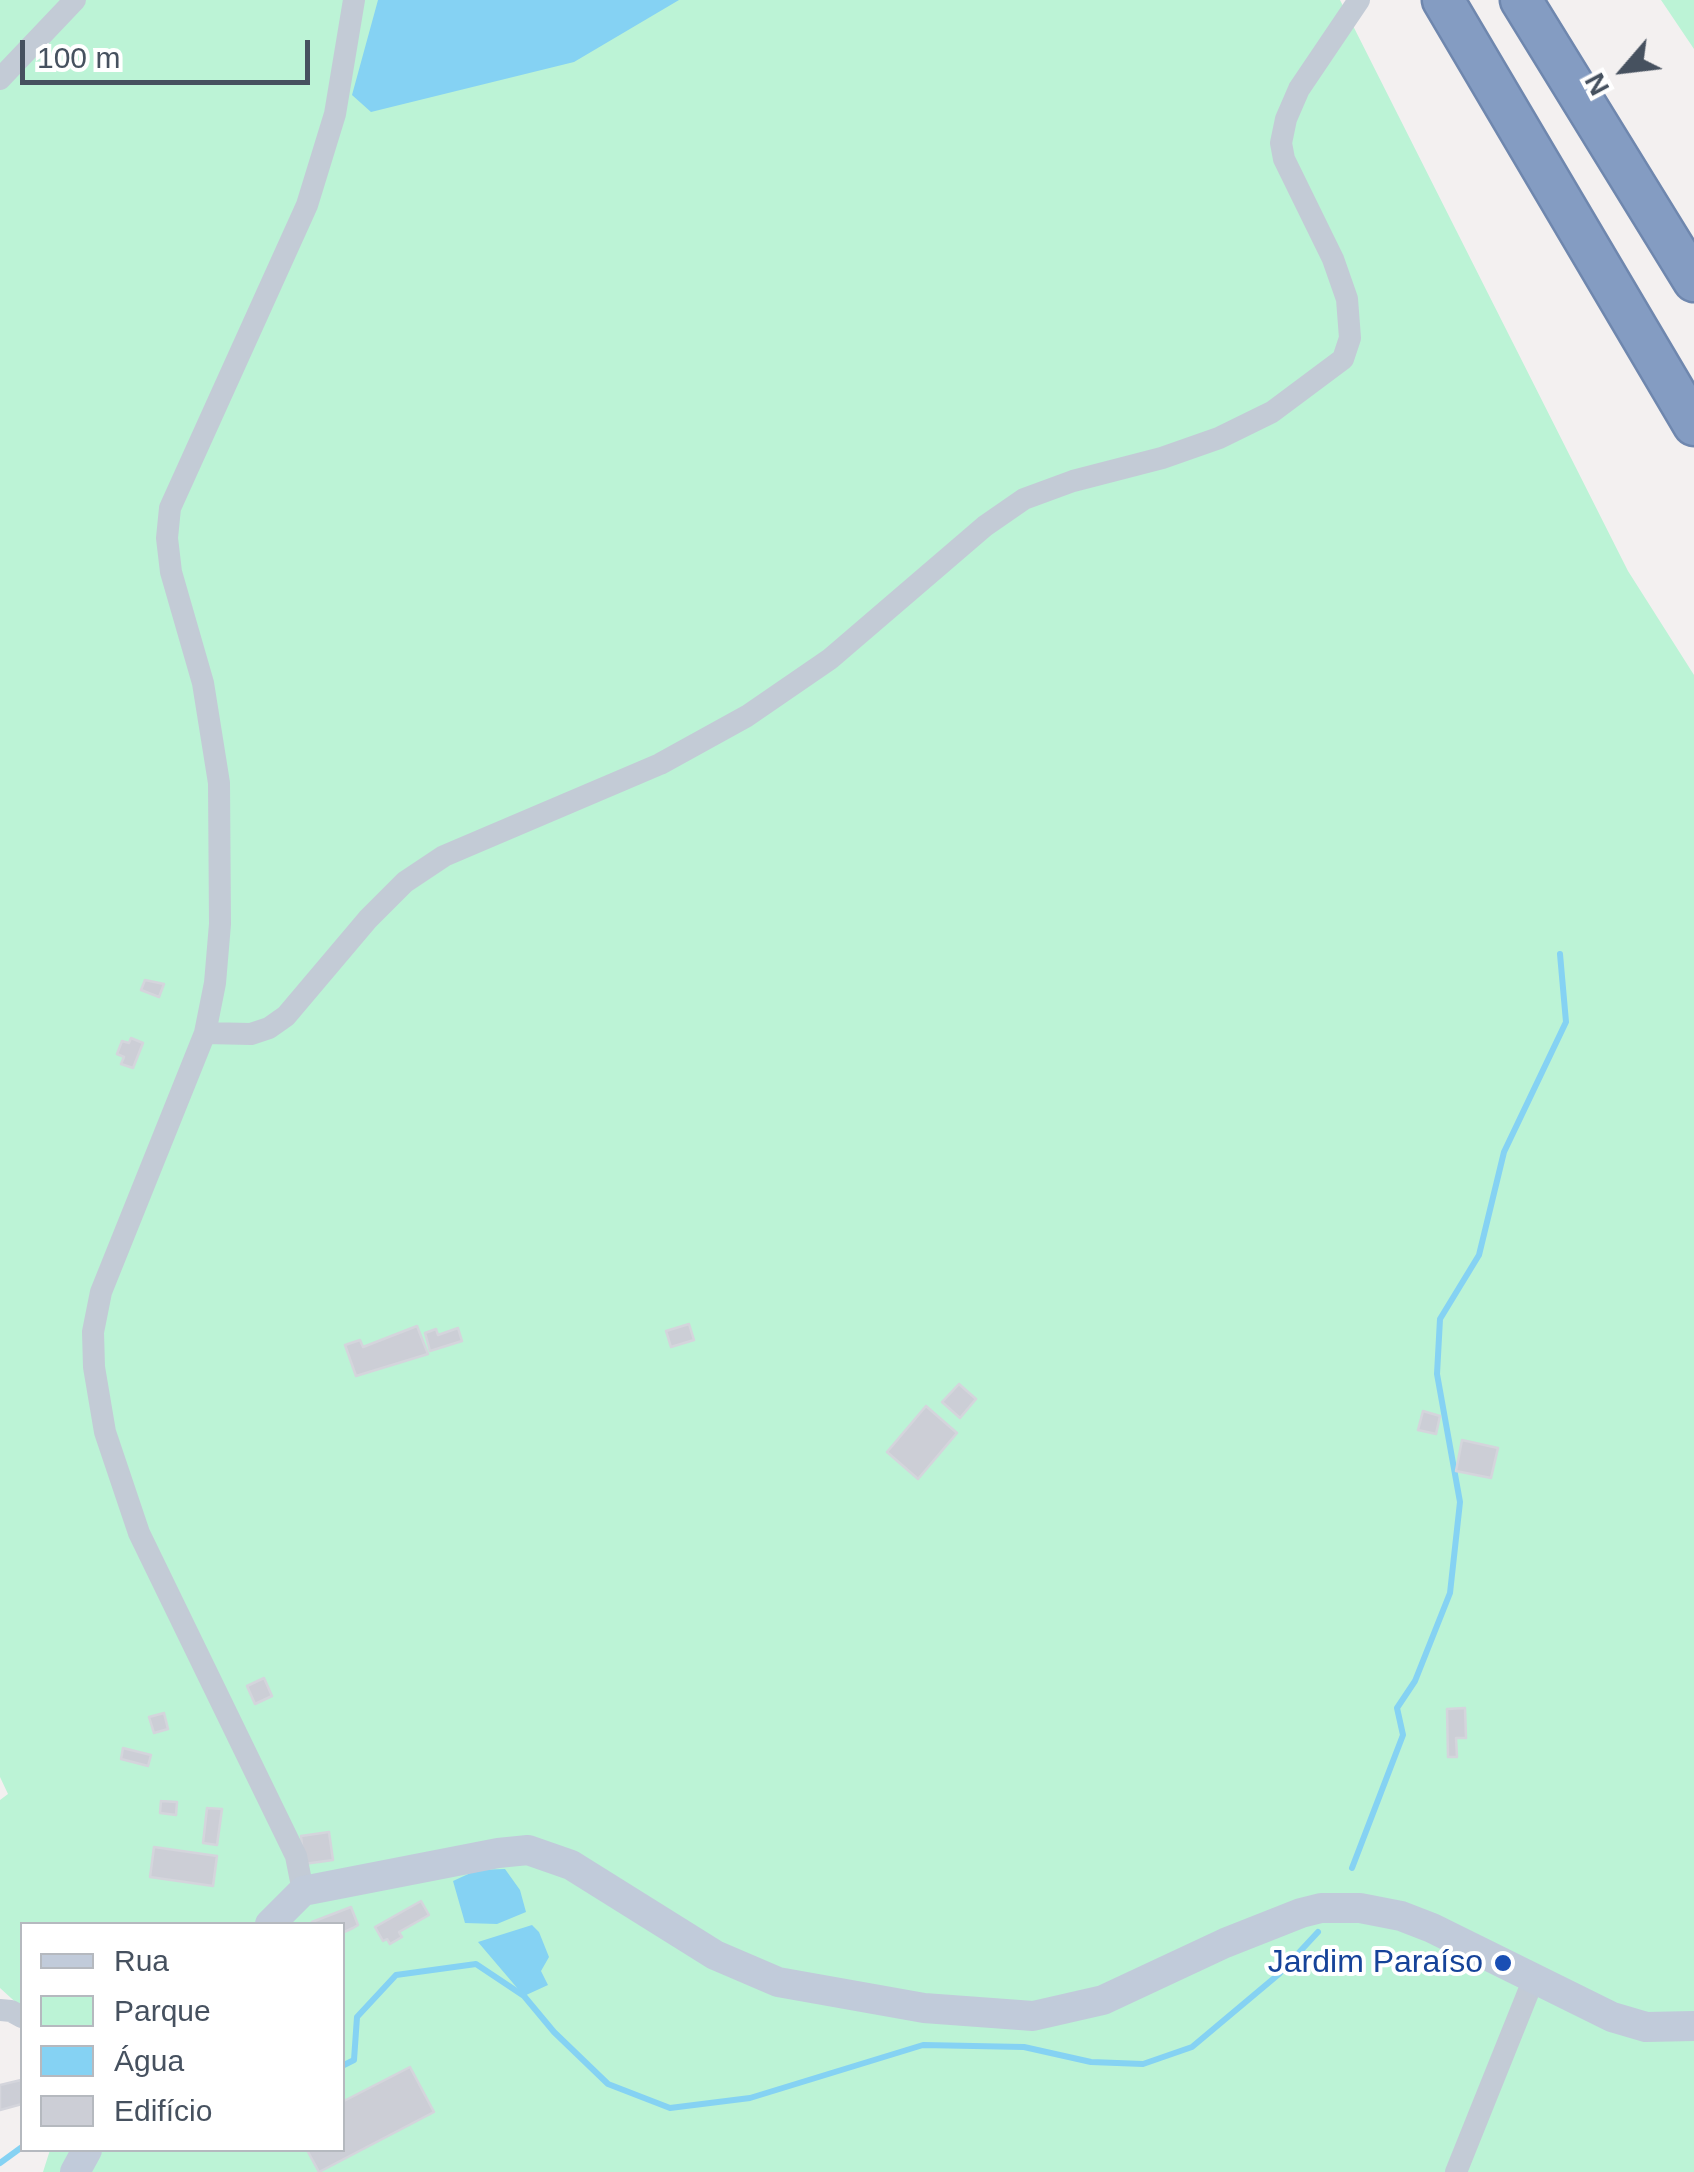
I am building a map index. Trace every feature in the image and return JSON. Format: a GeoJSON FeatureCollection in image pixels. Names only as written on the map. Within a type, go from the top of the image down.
{"type":"FeatureCollection","features":[{"type":"Feature","properties":{"kind":"highway"},"geometry":{"type":"LineString","coordinates":[[1443,0],[1694,425]]}},
{"type":"Feature","properties":{"kind":"highway"},"geometry":{"type":"LineString","coordinates":[[1521,0],[1694,280]]}},
{"type":"Feature","properties":{"kind":"main road"},"geometry":{"type":"LineString","coordinates":[[272,1922],[303,1892],[498,1852],[528,1850],[571,1865],[715,1956],[778,1982],[879,2001],[1001,2015],[1049,2014],[1103,2000],[1300,1913],[1341,1906],[1414,1921],[1612,2017],[1646,2027],[1694,2026]]}},
{"type":"Feature","properties":{"kind":"street"},"geometry":{"type":"LineString","coordinates":[[0,78],[75,0]]}},
{"type":"Feature","properties":{"kind":"street"},"geometry":{"type":"LineString","coordinates":[[303,1892],[296,1856],[139,1532],[105,1432],[94,1366],[93,1332],[102,1292],[205,1033],[220,924],[219,784],[202,683],[171,572],[166,538],[170,508],[307,205],[336,114],[354,0]]}},
{"type":"Feature","properties":{"kind":"street"},"geometry":{"type":"LineString","coordinates":[[205,1033],[251,1034],[286,1016],[368,919],[406,882],[444,856],[660,764],[748,716],[830,659],[984,526],[1024,499],[1220,438],[1272,412],[1343,359],[1350,338],[1347,299],[1333,259],[1284,159],[1281,143],[1299,89],[1359,0]]}},
{"type":"Feature","properties":{"kind":"street"},"geometry":{"type":"LineString","coordinates":[[1456,2172],[1534,1978]]}},
{"type":"Feature","properties":{"kind":"green space"},"geometry":{"type":"Polygon","coordinates":[[[0,0],[1340,0],[1628,571],[1694,675],[1694,2172],[43,2172],[49,2152],[345,2152],[345,1922],[20,1922],[20,2006],[0,1988],[0,1800],[8,1794],[0,1777],[0,0]]]}},
{"type":"Feature","properties":{"kind":"green space"},"geometry":{"type":"Polygon","coordinates":[[[1661,0],[1694,0],[1694,49],[1661,0]]]}},
{"type":"Feature","properties":{"kind":"water"},"geometry":{"type":"Polygon","coordinates":[[[378,0],[679,0],[574,62],[371,112],[352,95],[378,0]]]}},
{"type":"Feature","properties":{"kind":"water"},"geometry":{"type":"Polygon","coordinates":[[[505,1869],[520,1890],[526,1912],[497,1924],[465,1923],[453,1881],[477,1870],[505,1869]]]}},
{"type":"Feature","properties":{"kind":"water"},"geometry":{"type":"Polygon","coordinates":[[[532,1925],[549,1957],[541,1971],[548,1985],[524,1996],[478,1942],[532,1925]]]}},
{"type":"Feature","properties":{"kind":"building"},"geometry":{"type":"Polygon","coordinates":[[[145,980],[164,984],[159,997],[141,990],[145,980]]]}},
{"type":"Feature","properties":{"kind":"building"},"geometry":{"type":"Polygon","coordinates":[[[131,1038],[143,1043],[133,1068],[121,1064],[124,1057],[117,1054],[122,1041],[129,1043],[131,1038]]]}},
{"type":"Feature","properties":{"kind":"building"},"geometry":{"type":"Polygon","coordinates":[[[689,1324],[694,1340],[671,1347],[666,1331],[689,1324]]]}},
{"type":"Feature","properties":{"kind":"building"},"geometry":{"type":"Polygon","coordinates":[[[417,1326],[428,1354],[356,1376],[345,1345],[360,1340],[363,1347],[417,1326]]]}},
{"type":"Feature","properties":{"kind":"building"},"geometry":{"type":"Polygon","coordinates":[[[458,1328],[462,1341],[430,1351],[425,1333],[436,1329],[438,1335],[458,1328]]]}},
{"type":"Feature","properties":{"kind":"building"},"geometry":{"type":"Polygon","coordinates":[[[959,1384],[976,1399],[960,1418],[942,1402],[959,1384]]]}},
{"type":"Feature","properties":{"kind":"building"},"geometry":{"type":"Polygon","coordinates":[[[926,1406],[957,1433],[918,1479],[887,1452],[926,1406]]]}},
{"type":"Feature","properties":{"kind":"building"},"geometry":{"type":"Polygon","coordinates":[[[1423,1411],[1440,1416],[1436,1434],[1418,1430],[1423,1411]]]}},
{"type":"Feature","properties":{"kind":"building"},"geometry":{"type":"Polygon","coordinates":[[[1462,1440],[1498,1448],[1491,1478],[1456,1471],[1462,1440]]]}},
{"type":"Feature","properties":{"kind":"building"},"geometry":{"type":"Polygon","coordinates":[[[264,1678],[272,1696],[255,1704],[247,1686],[264,1678]]]}},
{"type":"Feature","properties":{"kind":"building"},"geometry":{"type":"Polygon","coordinates":[[[1465,1708],[1466,1738],[1456,1738],[1457,1757],[1448,1757],[1447,1709],[1465,1708]]]}},
{"type":"Feature","properties":{"kind":"building"},"geometry":{"type":"Polygon","coordinates":[[[164,1713],[168,1729],[154,1733],[149,1717],[164,1713]]]}},
{"type":"Feature","properties":{"kind":"building"},"geometry":{"type":"Polygon","coordinates":[[[123,1748],[151,1755],[148,1766],[121,1759],[123,1748]]]}},
{"type":"Feature","properties":{"kind":"building"},"geometry":{"type":"Polygon","coordinates":[[[161,1801],[177,1802],[176,1815],[160,1813],[161,1801]]]}},
{"type":"Feature","properties":{"kind":"building"},"geometry":{"type":"Polygon","coordinates":[[[207,1808],[222,1809],[217,1845],[203,1843],[207,1808]]]}},
{"type":"Feature","properties":{"kind":"building"},"geometry":{"type":"Polygon","coordinates":[[[329,1832],[333,1860],[304,1864],[301,1836],[329,1832]]]}},
{"type":"Feature","properties":{"kind":"building"},"geometry":{"type":"Polygon","coordinates":[[[154,1847],[217,1856],[213,1886],[150,1877],[154,1847]]]}},
{"type":"Feature","properties":{"kind":"building"},"geometry":{"type":"Polygon","coordinates":[[[421,1901],[429,1915],[399,1932],[402,1937],[390,1944],[387,1939],[383,1941],[375,1927],[421,1901]]]}},
{"type":"Feature","properties":{"kind":"building"},"geometry":{"type":"Polygon","coordinates":[[[351,1907],[358,1925],[345,1932],[345,1922],[312,1922],[351,1907]]]}},
{"type":"Feature","properties":{"kind":"building"},"geometry":{"type":"Polygon","coordinates":[[[410,2067],[434,2112],[319,2172],[308,2152],[345,2152],[345,2100],[410,2067]]]}},
{"type":"Feature","properties":{"kind":"building"},"geometry":{"type":"Polygon","coordinates":[[[20,2080],[20,2105],[0,2110],[0,2085],[20,2080]]]}},
{"type":"Feature","properties":{"kind":"waterway"},"geometry":{"type":"LineString","coordinates":[[1352,1868],[1403,1735],[1397,1708],[1415,1681],[1450,1593],[1460,1502],[1437,1374],[1440,1319],[1479,1255],[1504,1152],[1566,1022],[1560,954]]}},
{"type":"Feature","properties":{"kind":"waterway"},"geometry":{"type":"LineString","coordinates":[[345,2064],[354,2060],[357,2017],[396,1975],[476,1964],[524,1996],[554,2032],[608,2084],[670,2108],[750,2098],[923,2045],[1024,2047],[1091,2062],[1143,2064],[1192,2047],[1279,1974],[1318,1932]]}},
{"type":"Feature","properties":{"kind":"waterway"},"geometry":{"type":"LineString","coordinates":[[0,2163],[20,2148]]}},
{"type":"Feature","properties":{"kind":"place","name":"Jardim Paraíso"},"geometry":{"type":"Point","coordinates":[1503,1963]}}]}
